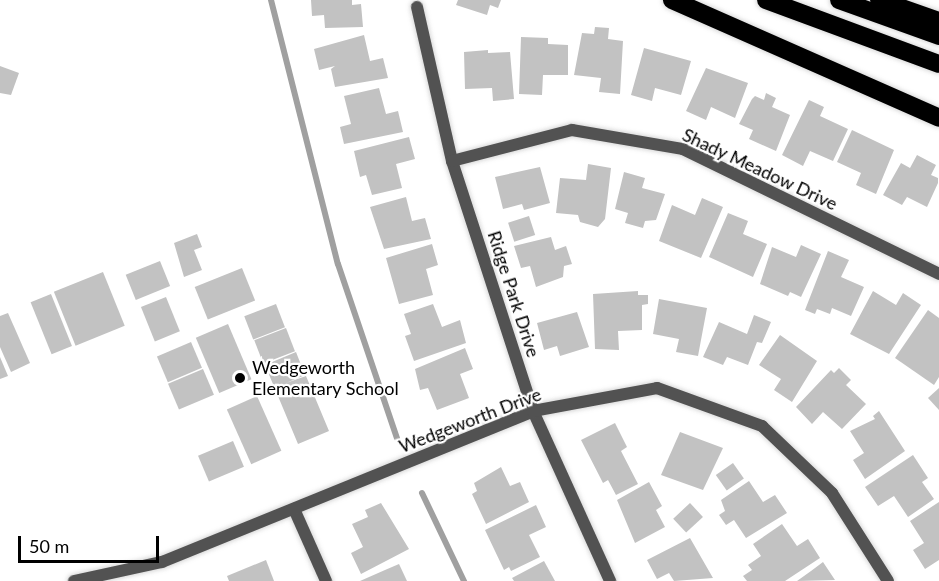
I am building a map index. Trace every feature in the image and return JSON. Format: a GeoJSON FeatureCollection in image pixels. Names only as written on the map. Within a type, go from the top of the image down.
{"type":"FeatureCollection","features":[{"type":"Feature","properties":{"kind":"highway"},"geometry":{"type":"LineString","coordinates":[[672,0],[939,118]]}},
{"type":"Feature","properties":{"kind":"highway"},"geometry":{"type":"LineString","coordinates":[[766,0],[939,64]]}},
{"type":"Feature","properties":{"kind":"highway"},"geometry":{"type":"LineString","coordinates":[[839,0],[939,36]]}},
{"type":"Feature","properties":{"kind":"highway"},"geometry":{"type":"LineString","coordinates":[[879,0],[939,21]]}},
{"type":"Feature","properties":{"kind":"street","name":"Ridge Park Drive"},"geometry":{"type":"LineString","coordinates":[[417,7],[452,161],[533,411],[610,581]]}},
{"type":"Feature","properties":{"kind":"street","name":"Shady Meadow Drive"},"geometry":{"type":"LineString","coordinates":[[452,161],[572,130],[683,149],[939,274]]}},
{"type":"Feature","properties":{"kind":"street","name":"Wedgeworth Drive"},"geometry":{"type":"LineString","coordinates":[[74,581],[88,580],[162,562],[533,411],[657,388],[762,426],[832,493],[888,581]]}},
{"type":"Feature","properties":{"kind":"street"},"geometry":{"type":"LineString","coordinates":[[294,509],[326,581]]}},
{"type":"Feature","properties":{"kind":"building"},"geometry":{"type":"Polygon","coordinates":[[[311,0],[352,0],[352,5],[361,4],[363,27],[325,28],[324,15],[312,16],[311,0]]]}},
{"type":"Feature","properties":{"kind":"building"},"geometry":{"type":"Polygon","coordinates":[[[458,0],[501,0],[498,8],[490,5],[487,15],[456,5],[458,0]]]}},
{"type":"Feature","properties":{"kind":"building"},"geometry":{"type":"Polygon","coordinates":[[[595,27],[609,28],[608,39],[623,41],[620,94],[599,92],[601,78],[574,75],[582,33],[594,34],[595,27]]]}},
{"type":"Feature","properties":{"kind":"building"},"geometry":{"type":"Polygon","coordinates":[[[364,35],[370,61],[383,58],[388,78],[335,87],[331,69],[335,66],[319,70],[314,49],[364,35]]]}},
{"type":"Feature","properties":{"kind":"building"},"geometry":{"type":"Polygon","coordinates":[[[521,37],[548,38],[548,44],[568,45],[568,75],[543,75],[542,95],[519,94],[521,37]]]}},
{"type":"Feature","properties":{"kind":"building"},"geometry":{"type":"Polygon","coordinates":[[[644,48],[691,61],[681,95],[655,88],[652,101],[631,95],[644,48]]]}},
{"type":"Feature","properties":{"kind":"building"},"geometry":{"type":"Polygon","coordinates":[[[488,50],[488,53],[510,52],[514,99],[493,101],[492,88],[465,89],[464,52],[488,50]]]}},
{"type":"Feature","properties":{"kind":"building"},"geometry":{"type":"Polygon","coordinates":[[[0,66],[19,73],[11,95],[0,93],[0,66]]]}},
{"type":"Feature","properties":{"kind":"building"},"geometry":{"type":"Polygon","coordinates":[[[706,68],[748,83],[735,118],[711,107],[706,120],[686,111],[706,68]]]}},
{"type":"Feature","properties":{"kind":"building"},"geometry":{"type":"Polygon","coordinates":[[[379,88],[386,114],[398,111],[403,132],[344,144],[340,127],[351,124],[344,96],[379,88]]]}},
{"type":"Feature","properties":{"kind":"building"},"geometry":{"type":"Polygon","coordinates":[[[766,93],[776,98],[772,107],[790,115],[776,151],[749,139],[753,130],[739,124],[752,99],[755,96],[764,100],[766,93]]]}},
{"type":"Feature","properties":{"kind":"building"},"geometry":{"type":"Polygon","coordinates":[[[809,100],[824,107],[820,116],[848,129],[833,161],[810,151],[803,166],[782,155],[809,100]]]}},
{"type":"Feature","properties":{"kind":"building"},"geometry":{"type":"Polygon","coordinates":[[[852,130],[894,150],[876,194],[856,185],[861,173],[837,162],[852,130]]]}},
{"type":"Feature","properties":{"kind":"building"},"geometry":{"type":"Polygon","coordinates":[[[409,137],[415,159],[396,164],[402,188],[372,195],[366,175],[360,177],[354,151],[409,137]]]}},
{"type":"Feature","properties":{"kind":"building"},"geometry":{"type":"Polygon","coordinates":[[[917,155],[936,165],[931,175],[938,178],[938,183],[927,207],[907,197],[902,205],[883,195],[901,163],[910,168],[917,155]]]}},
{"type":"Feature","properties":{"kind":"building"},"geometry":{"type":"Polygon","coordinates":[[[588,164],[611,168],[605,219],[598,227],[580,222],[578,215],[556,213],[560,178],[586,180],[588,164]]]}},
{"type":"Feature","properties":{"kind":"building"},"geometry":{"type":"Polygon","coordinates":[[[540,167],[550,203],[524,210],[522,204],[503,209],[495,177],[540,167]]]}},
{"type":"Feature","properties":{"kind":"building"},"geometry":{"type":"Polygon","coordinates":[[[624,172],[645,178],[642,188],[665,194],[656,220],[645,221],[643,228],[625,223],[628,213],[615,209],[624,172]]]}},
{"type":"Feature","properties":{"kind":"building"},"geometry":{"type":"Polygon","coordinates":[[[406,197],[412,221],[425,218],[431,239],[384,249],[370,207],[406,197]]]}},
{"type":"Feature","properties":{"kind":"building"},"geometry":{"type":"Polygon","coordinates":[[[702,198],[723,207],[701,258],[659,241],[672,205],[695,215],[702,198]]]}},
{"type":"Feature","properties":{"kind":"building"},"geometry":{"type":"Polygon","coordinates":[[[728,213],[748,221],[743,234],[767,244],[753,277],[709,257],[728,213]]]}},
{"type":"Feature","properties":{"kind":"building"},"geometry":{"type":"Polygon","coordinates":[[[529,216],[535,235],[514,242],[508,223],[529,216]]]}},
{"type":"Feature","properties":{"kind":"building"},"geometry":{"type":"Polygon","coordinates":[[[197,234],[202,247],[194,250],[202,270],[184,277],[174,243],[197,234]]]}},
{"type":"Feature","properties":{"kind":"building"},"geometry":{"type":"Polygon","coordinates":[[[551,237],[555,250],[566,246],[572,264],[564,266],[563,277],[536,287],[530,266],[521,268],[514,246],[551,237]]]}},
{"type":"Feature","properties":{"kind":"building"},"geometry":{"type":"Polygon","coordinates":[[[432,244],[438,265],[426,269],[433,295],[399,304],[386,258],[432,244]]]}},
{"type":"Feature","properties":{"kind":"building"},"geometry":{"type":"Polygon","coordinates":[[[801,245],[821,254],[801,297],[790,292],[788,296],[760,284],[772,247],[796,257],[801,245]]]}},
{"type":"Feature","properties":{"kind":"building"},"geometry":{"type":"Polygon","coordinates":[[[828,251],[849,260],[841,277],[864,287],[851,316],[832,308],[830,314],[817,309],[815,314],[805,310],[828,251]]]}},
{"type":"Feature","properties":{"kind":"building"},"geometry":{"type":"Polygon","coordinates":[[[160,261],[170,286],[136,300],[126,275],[160,261]]]}},
{"type":"Feature","properties":{"kind":"building"},"geometry":{"type":"Polygon","coordinates":[[[242,268],[255,300],[208,320],[195,287],[242,268]]]}},
{"type":"Feature","properties":{"kind":"building"},"geometry":{"type":"Polygon","coordinates":[[[103,272],[125,326],[76,346],[54,292],[103,272]]]}},
{"type":"Feature","properties":{"kind":"building"},"geometry":{"type":"Polygon","coordinates":[[[638,291],[638,295],[648,295],[648,304],[642,305],[642,330],[618,331],[619,350],[595,349],[593,294],[638,291]]]}},
{"type":"Feature","properties":{"kind":"building"},"geometry":{"type":"Polygon","coordinates":[[[873,291],[896,305],[903,293],[921,305],[889,354],[850,334],[873,291]]]}},
{"type":"Feature","properties":{"kind":"building"},"geometry":{"type":"Polygon","coordinates":[[[51,294],[72,346],[52,354],[31,302],[51,294]]]}},
{"type":"Feature","properties":{"kind":"building"},"geometry":{"type":"Polygon","coordinates":[[[166,297],[180,331],[155,341],[141,307],[166,297]]]}},
{"type":"Feature","properties":{"kind":"building"},"geometry":{"type":"Polygon","coordinates":[[[659,299],[707,308],[698,356],[676,352],[679,339],[653,334],[659,299]]]}},
{"type":"Feature","properties":{"kind":"building"},"geometry":{"type":"Polygon","coordinates":[[[276,304],[285,327],[253,340],[244,316],[276,304]]]}},
{"type":"Feature","properties":{"kind":"building"},"geometry":{"type":"Polygon","coordinates":[[[433,304],[442,327],[460,320],[466,343],[414,361],[405,336],[411,334],[404,314],[433,304]]]}},
{"type":"Feature","properties":{"kind":"building"},"geometry":{"type":"Polygon","coordinates":[[[928,310],[939,318],[939,377],[934,385],[895,358],[928,310]]]}},
{"type":"Feature","properties":{"kind":"building"},"geometry":{"type":"Polygon","coordinates":[[[577,312],[589,347],[560,356],[557,346],[544,350],[537,323],[577,312]]]}},
{"type":"Feature","properties":{"kind":"building"},"geometry":{"type":"Polygon","coordinates":[[[8,313],[30,363],[11,372],[0,347],[0,316],[8,313]]]}},
{"type":"Feature","properties":{"kind":"building"},"geometry":{"type":"Polygon","coordinates":[[[754,315],[771,322],[762,343],[757,342],[748,365],[727,357],[723,365],[703,357],[719,322],[747,334],[754,315]]]}},
{"type":"Feature","properties":{"kind":"building"},"geometry":{"type":"Polygon","coordinates":[[[228,324],[251,379],[219,393],[196,338],[228,324]]]}},
{"type":"Feature","properties":{"kind":"building"},"geometry":{"type":"Polygon","coordinates":[[[286,328],[295,351],[263,364],[254,340],[286,328]]]}},
{"type":"Feature","properties":{"kind":"building"},"geometry":{"type":"Polygon","coordinates":[[[780,335],[817,361],[792,402],[774,390],[781,379],[759,365],[780,335]]]}},
{"type":"Feature","properties":{"kind":"building"},"geometry":{"type":"Polygon","coordinates":[[[191,342],[202,368],[168,382],[157,356],[191,342]]]}},
{"type":"Feature","properties":{"kind":"building"},"geometry":{"type":"Polygon","coordinates":[[[465,348],[473,369],[460,374],[469,398],[437,410],[428,388],[420,390],[415,369],[465,348]]]}},
{"type":"Feature","properties":{"kind":"building"},"geometry":{"type":"Polygon","coordinates":[[[296,352],[305,375],[286,383],[306,376],[329,431],[298,444],[265,365],[296,352]]]}},
{"type":"Feature","properties":{"kind":"building"},"geometry":{"type":"Polygon","coordinates":[[[0,357],[8,376],[0,379],[0,357]]]}},
{"type":"Feature","properties":{"kind":"building"},"geometry":{"type":"Polygon","coordinates":[[[839,368],[851,380],[846,385],[866,404],[842,429],[823,412],[812,424],[796,407],[831,370],[834,373],[839,368]]]}},
{"type":"Feature","properties":{"kind":"building"},"geometry":{"type":"Polygon","coordinates":[[[203,369],[214,395],[179,410],[168,384],[203,369]]]}},
{"type":"Feature","properties":{"kind":"building"},"geometry":{"type":"Polygon","coordinates":[[[939,388],[939,410],[928,398],[939,388]]]}},
{"type":"Feature","properties":{"kind":"building"},"geometry":{"type":"Polygon","coordinates":[[[257,396],[281,451],[251,464],[227,409],[257,396]]]}},
{"type":"Feature","properties":{"kind":"building"},"geometry":{"type":"Polygon","coordinates":[[[879,411],[905,451],[865,479],[853,460],[864,453],[850,431],[875,419],[873,416],[879,411]]]}},
{"type":"Feature","properties":{"kind":"building"},"geometry":{"type":"Polygon","coordinates":[[[615,423],[627,447],[621,451],[638,484],[616,495],[608,480],[603,483],[581,440],[615,423]]]}},
{"type":"Feature","properties":{"kind":"building"},"geometry":{"type":"Polygon","coordinates":[[[680,432],[723,448],[703,490],[661,475],[680,432]]]}},
{"type":"Feature","properties":{"kind":"building"},"geometry":{"type":"Polygon","coordinates":[[[233,441],[244,467],[209,482],[198,456],[233,441]]]}},
{"type":"Feature","properties":{"kind":"building"},"geometry":{"type":"Polygon","coordinates":[[[913,455],[928,478],[922,482],[934,499],[908,517],[894,496],[878,506],[865,487],[913,455]]]}},
{"type":"Feature","properties":{"kind":"building"},"geometry":{"type":"Polygon","coordinates":[[[733,463],[744,479],[727,491],[716,475],[733,463]]]}},
{"type":"Feature","properties":{"kind":"building"},"geometry":{"type":"Polygon","coordinates":[[[501,467],[510,486],[520,482],[529,502],[486,524],[472,494],[477,491],[474,483],[501,467]]]}},
{"type":"Feature","properties":{"kind":"building"},"geometry":{"type":"Polygon","coordinates":[[[749,481],[763,502],[775,495],[787,513],[746,538],[734,520],[726,525],[719,515],[725,511],[721,500],[749,481]]]}},
{"type":"Feature","properties":{"kind":"building"},"geometry":{"type":"Polygon","coordinates":[[[649,482],[662,506],[656,510],[665,527],[635,543],[617,500],[649,482]]]}},
{"type":"Feature","properties":{"kind":"building"},"geometry":{"type":"Polygon","coordinates":[[[939,502],[939,560],[925,569],[913,550],[924,543],[910,521],[939,502]]]}},
{"type":"Feature","properties":{"kind":"building"},"geometry":{"type":"Polygon","coordinates":[[[381,503],[409,549],[361,574],[351,553],[363,547],[352,524],[368,517],[365,510],[381,503]]]}},
{"type":"Feature","properties":{"kind":"building"},"geometry":{"type":"Polygon","coordinates":[[[690,503],[703,517],[686,533],[673,519],[690,503]]]}},
{"type":"Feature","properties":{"kind":"building"},"geometry":{"type":"Polygon","coordinates":[[[536,505],[546,527],[529,535],[540,557],[511,571],[509,567],[504,570],[485,530],[536,505]]]}},
{"type":"Feature","properties":{"kind":"building"},"geometry":{"type":"Polygon","coordinates":[[[782,524],[797,546],[808,539],[820,558],[785,581],[747,581],[743,576],[752,570],[748,565],[761,556],[753,544],[782,524]]]}},
{"type":"Feature","properties":{"kind":"building"},"geometry":{"type":"Polygon","coordinates":[[[690,538],[713,578],[674,581],[669,573],[657,579],[647,560],[690,538]]]}},
{"type":"Feature","properties":{"kind":"building"},"geometry":{"type":"Polygon","coordinates":[[[266,560],[274,581],[229,581],[227,576],[266,560]]]}},
{"type":"Feature","properties":{"kind":"building"},"geometry":{"type":"Polygon","coordinates":[[[544,561],[555,581],[514,581],[512,578],[544,561]]]}},
{"type":"Feature","properties":{"kind":"building"},"geometry":{"type":"Polygon","coordinates":[[[823,562],[835,580],[797,581],[811,571],[823,562]]]}},
{"type":"Feature","properties":{"kind":"building"},"geometry":{"type":"Polygon","coordinates":[[[399,564],[407,581],[360,581],[385,570],[399,564]]]}},
{"type":"Feature","properties":{"kind":"waterway"},"geometry":{"type":"LineString","coordinates":[[271,0],[338,264],[397,438]]}},
{"type":"Feature","properties":{"kind":"waterway"},"geometry":{"type":"LineString","coordinates":[[422,493],[464,581]]}},
{"type":"Feature","properties":{"kind":"place","name":"Wedgeworth Elementary School"},"geometry":{"type":"Point","coordinates":[240,378]}}]}
